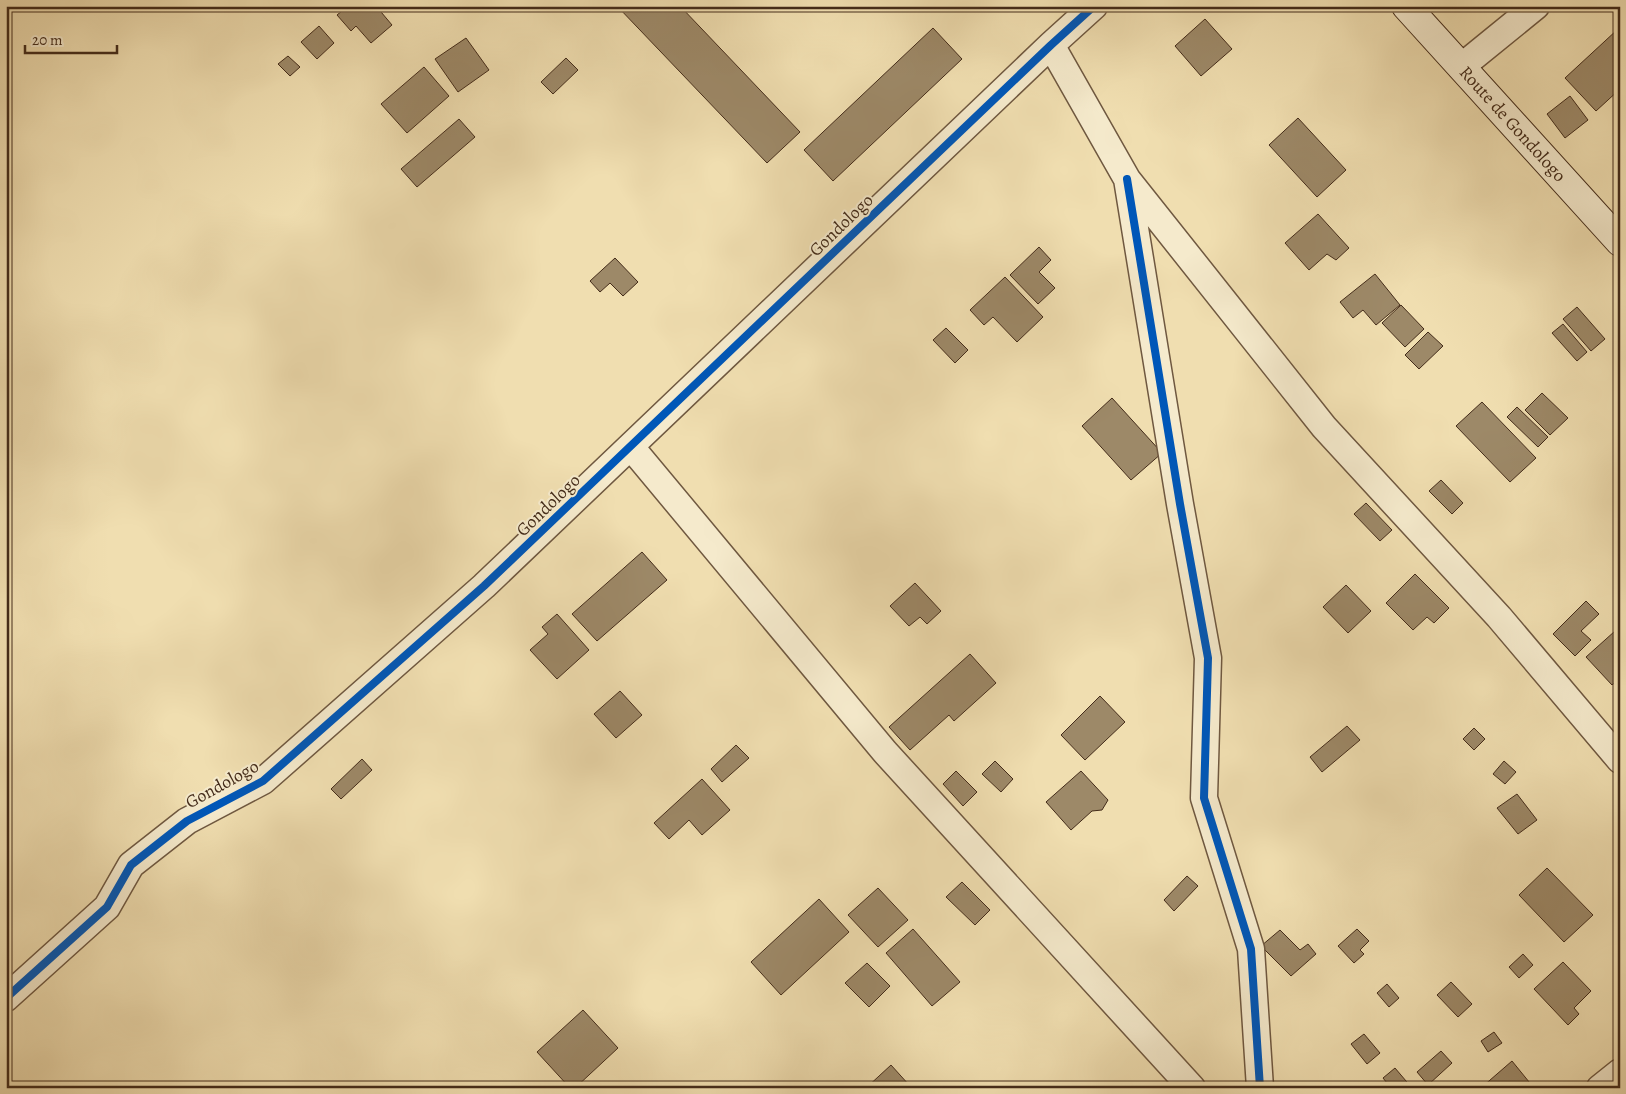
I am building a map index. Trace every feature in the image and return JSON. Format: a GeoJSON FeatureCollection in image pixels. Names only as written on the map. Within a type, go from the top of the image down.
{"type":"FeatureCollection","features":[{"type":"Feature","properties":{"kind":"street","name":"Gondologo"},"geometry":{"type":"LineString","coordinates":[[6,998],[107,907],[131,865],[187,821],[263,781],[484,586],[1051,44],[1094,6]]}},
{"type":"Feature","properties":{"kind":"street","name":"Route de Gondologo"},"geometry":{"type":"LineString","coordinates":[[1406,6],[1620,242]]}},
{"type":"Feature","properties":{"kind":"street"},"geometry":{"type":"LineString","coordinates":[[1461,67],[1536,6]]}},
{"type":"Feature","properties":{"kind":"street"},"geometry":{"type":"LineString","coordinates":[[1051,44],[1127,179],[1324,427],[1500,617],[1620,760]]}},
{"type":"Feature","properties":{"kind":"street"},"geometry":{"type":"LineString","coordinates":[[1127,179],[1180,504],[1208,658],[1204,798],[1251,949],[1260,1088]]}},
{"type":"Feature","properties":{"kind":"street"},"geometry":{"type":"LineString","coordinates":[[631,447],[885,752],[1192,1088]]}},
{"type":"Feature","properties":{"kind":"street"},"geometry":{"type":"LineString","coordinates":[[1600,1088],[1620,1072]]}},
{"type":"Feature","properties":{"kind":"building"},"geometry":{"type":"Polygon","coordinates":[[[348,6],[376,6],[392,25],[371,43],[356,26],[351,31],[337,15],[348,6]]]}},
{"type":"Feature","properties":{"kind":"building"},"geometry":{"type":"Polygon","coordinates":[[[617,6],[680,6],[800,132],[767,163],[617,6]]]}},
{"type":"Feature","properties":{"kind":"building"},"geometry":{"type":"Polygon","coordinates":[[[1209,6],[1221,6],[1215,12],[1209,6]]]}},
{"type":"Feature","properties":{"kind":"building"},"geometry":{"type":"Polygon","coordinates":[[[1205,19],[1232,49],[1201,76],[1175,46],[1205,19]]]}},
{"type":"Feature","properties":{"kind":"building"},"geometry":{"type":"Polygon","coordinates":[[[319,26],[334,43],[317,59],[301,42],[319,26]]]}},
{"type":"Feature","properties":{"kind":"building"},"geometry":{"type":"Polygon","coordinates":[[[933,28],[962,59],[833,181],[804,150],[933,28]]]}},
{"type":"Feature","properties":{"kind":"building"},"geometry":{"type":"Polygon","coordinates":[[[1618,29],[1620,31],[1620,89],[1596,111],[1565,78],[1618,29]]]}},
{"type":"Feature","properties":{"kind":"building"},"geometry":{"type":"Polygon","coordinates":[[[466,38],[489,70],[458,92],[435,59],[466,38]]]}},
{"type":"Feature","properties":{"kind":"building"},"geometry":{"type":"Polygon","coordinates":[[[288,56],[300,67],[290,76],[278,64],[288,56]]]}},
{"type":"Feature","properties":{"kind":"building"},"geometry":{"type":"Polygon","coordinates":[[[566,58],[578,70],[553,94],[541,82],[566,58]]]}},
{"type":"Feature","properties":{"kind":"building"},"geometry":{"type":"Polygon","coordinates":[[[424,67],[449,96],[407,133],[381,104],[424,67]]]}},
{"type":"Feature","properties":{"kind":"building"},"geometry":{"type":"Polygon","coordinates":[[[1570,96],[1588,120],[1565,138],[1547,114],[1570,96]]]}},
{"type":"Feature","properties":{"kind":"building"},"geometry":{"type":"Polygon","coordinates":[[[1298,118],[1346,170],[1317,197],[1269,145],[1298,118]]]}},
{"type":"Feature","properties":{"kind":"building"},"geometry":{"type":"Polygon","coordinates":[[[459,119],[475,137],[417,187],[401,169],[459,119]]]}},
{"type":"Feature","properties":{"kind":"building"},"geometry":{"type":"Polygon","coordinates":[[[1318,214],[1349,248],[1336,260],[1327,254],[1309,270],[1285,243],[1318,214]]]}},
{"type":"Feature","properties":{"kind":"building"},"geometry":{"type":"Polygon","coordinates":[[[1039,247],[1051,260],[1039,272],[1055,288],[1038,304],[1010,275],[1039,247]]]}},
{"type":"Feature","properties":{"kind":"building"},"geometry":{"type":"Polygon","coordinates":[[[615,258],[638,282],[623,296],[610,283],[600,292],[590,281],[615,258]]]}},
{"type":"Feature","properties":{"kind":"building"},"geometry":{"type":"Polygon","coordinates":[[[1375,274],[1400,305],[1376,325],[1363,310],[1353,318],[1340,302],[1375,274]]]}},
{"type":"Feature","properties":{"kind":"building"},"geometry":{"type":"Polygon","coordinates":[[[1005,277],[1043,317],[1017,342],[993,317],[984,325],[970,310],[1005,277]]]}},
{"type":"Feature","properties":{"kind":"building"},"geometry":{"type":"Polygon","coordinates":[[[1401,305],[1424,329],[1405,347],[1382,323],[1401,305]]]}},
{"type":"Feature","properties":{"kind":"building"},"geometry":{"type":"Polygon","coordinates":[[[1577,307],[1605,339],[1591,351],[1563,319],[1577,307]]]}},
{"type":"Feature","properties":{"kind":"building"},"geometry":{"type":"Polygon","coordinates":[[[1563,324],[1587,352],[1577,361],[1552,333],[1563,324]]]}},
{"type":"Feature","properties":{"kind":"building"},"geometry":{"type":"Polygon","coordinates":[[[946,328],[968,350],[955,363],[933,340],[946,328]]]}},
{"type":"Feature","properties":{"kind":"building"},"geometry":{"type":"Polygon","coordinates":[[[1428,332],[1443,346],[1419,369],[1405,355],[1428,332]]]}},
{"type":"Feature","properties":{"kind":"building"},"geometry":{"type":"Polygon","coordinates":[[[1542,393],[1568,418],[1550,435],[1525,410],[1542,393]]]}},
{"type":"Feature","properties":{"kind":"building"},"geometry":{"type":"Polygon","coordinates":[[[1112,398],[1162,453],[1131,480],[1082,426],[1112,398]]]}},
{"type":"Feature","properties":{"kind":"building"},"geometry":{"type":"Polygon","coordinates":[[[1482,402],[1536,458],[1510,482],[1456,426],[1482,402]]]}},
{"type":"Feature","properties":{"kind":"building"},"geometry":{"type":"Polygon","coordinates":[[[1517,407],[1548,437],[1538,447],[1507,417],[1517,407]]]}},
{"type":"Feature","properties":{"kind":"building"},"geometry":{"type":"Polygon","coordinates":[[[1441,480],[1463,503],[1452,514],[1429,491],[1441,480]]]}},
{"type":"Feature","properties":{"kind":"building"},"geometry":{"type":"Polygon","coordinates":[[[1366,503],[1392,530],[1380,541],[1354,514],[1366,503]]]}},
{"type":"Feature","properties":{"kind":"building"},"geometry":{"type":"Polygon","coordinates":[[[642,552],[667,580],[597,641],[572,614],[642,552]]]}},
{"type":"Feature","properties":{"kind":"building"},"geometry":{"type":"Polygon","coordinates":[[[1415,574],[1449,608],[1434,623],[1427,617],[1413,630],[1386,603],[1415,574]]]}},
{"type":"Feature","properties":{"kind":"building"},"geometry":{"type":"Polygon","coordinates":[[[915,583],[941,611],[927,624],[920,617],[909,626],[890,606],[915,583]]]}},
{"type":"Feature","properties":{"kind":"building"},"geometry":{"type":"Polygon","coordinates":[[[1346,585],[1371,611],[1348,633],[1323,607],[1346,585]]]}},
{"type":"Feature","properties":{"kind":"building"},"geometry":{"type":"Polygon","coordinates":[[[1586,601],[1599,614],[1581,631],[1591,640],[1575,656],[1553,634],[1586,601]]]}},
{"type":"Feature","properties":{"kind":"building"},"geometry":{"type":"Polygon","coordinates":[[[557,614],[589,650],[557,679],[530,650],[548,634],[542,627],[557,614]]]}},
{"type":"Feature","properties":{"kind":"building"},"geometry":{"type":"Polygon","coordinates":[[[1615,631],[1620,636],[1620,678],[1612,685],[1586,657],[1615,631]]]}},
{"type":"Feature","properties":{"kind":"building"},"geometry":{"type":"Polygon","coordinates":[[[970,654],[996,683],[954,721],[949,715],[910,750],[889,727],[970,654]]]}},
{"type":"Feature","properties":{"kind":"building"},"geometry":{"type":"Polygon","coordinates":[[[620,691],[642,715],[616,738],[594,714],[620,691]]]}},
{"type":"Feature","properties":{"kind":"building"},"geometry":{"type":"Polygon","coordinates":[[[1100,696],[1125,722],[1085,760],[1061,735],[1100,696]]]}},
{"type":"Feature","properties":{"kind":"building"},"geometry":{"type":"Polygon","coordinates":[[[1347,726],[1360,740],[1322,772],[1310,757],[1347,726]]]}},
{"type":"Feature","properties":{"kind":"building"},"geometry":{"type":"Polygon","coordinates":[[[1474,728],[1485,739],[1474,750],[1463,739],[1474,728]]]}},
{"type":"Feature","properties":{"kind":"building"},"geometry":{"type":"Polygon","coordinates":[[[736,745],[749,758],[722,782],[711,769],[736,745]]]}},
{"type":"Feature","properties":{"kind":"building"},"geometry":{"type":"Polygon","coordinates":[[[362,759],[372,770],[341,799],[331,789],[362,759]]]}},
{"type":"Feature","properties":{"kind":"building"},"geometry":{"type":"Polygon","coordinates":[[[995,761],[1013,779],[1001,792],[982,774],[995,761]]]}},
{"type":"Feature","properties":{"kind":"building"},"geometry":{"type":"Polygon","coordinates":[[[1504,761],[1516,772],[1505,784],[1493,774],[1504,761]]]}},
{"type":"Feature","properties":{"kind":"building"},"geometry":{"type":"Polygon","coordinates":[[[956,771],[977,792],[963,806],[943,784],[956,771]]]}},
{"type":"Feature","properties":{"kind":"building"},"geometry":{"type":"Polygon","coordinates":[[[1081,771],[1108,800],[1102,810],[1092,811],[1071,830],[1046,802],[1081,771]]]}},
{"type":"Feature","properties":{"kind":"building"},"geometry":{"type":"Polygon","coordinates":[[[702,779],[730,810],[702,835],[689,820],[669,839],[654,823],[702,779]]]}},
{"type":"Feature","properties":{"kind":"building"},"geometry":{"type":"Polygon","coordinates":[[[1517,794],[1537,820],[1518,834],[1497,808],[1517,794]]]}},
{"type":"Feature","properties":{"kind":"building"},"geometry":{"type":"Polygon","coordinates":[[[1547,868],[1593,915],[1564,942],[1519,895],[1547,868]]]}},
{"type":"Feature","properties":{"kind":"building"},"geometry":{"type":"Polygon","coordinates":[[[1187,876],[1198,886],[1174,911],[1164,900],[1187,876]]]}},
{"type":"Feature","properties":{"kind":"building"},"geometry":{"type":"Polygon","coordinates":[[[962,882],[990,910],[975,925],[946,897],[962,882]]]}},
{"type":"Feature","properties":{"kind":"building"},"geometry":{"type":"Polygon","coordinates":[[[878,888],[908,920],[878,947],[848,915],[878,888]]]}},
{"type":"Feature","properties":{"kind":"building"},"geometry":{"type":"Polygon","coordinates":[[[819,899],[849,932],[781,995],[751,962],[819,899]]]}},
{"type":"Feature","properties":{"kind":"building"},"geometry":{"type":"Polygon","coordinates":[[[913,929],[960,982],[932,1006],[886,953],[913,929]]]}},
{"type":"Feature","properties":{"kind":"building"},"geometry":{"type":"Polygon","coordinates":[[[1357,929],[1369,941],[1360,950],[1364,954],[1354,963],[1338,946],[1357,929]]]}},
{"type":"Feature","properties":{"kind":"building"},"geometry":{"type":"Polygon","coordinates":[[[1280,930],[1300,950],[1308,944],[1316,954],[1291,976],[1261,946],[1280,930]]]}},
{"type":"Feature","properties":{"kind":"building"},"geometry":{"type":"Polygon","coordinates":[[[1523,954],[1533,965],[1519,978],[1509,967],[1523,954]]]}},
{"type":"Feature","properties":{"kind":"building"},"geometry":{"type":"Polygon","coordinates":[[[1563,962],[1591,991],[1574,1008],[1579,1014],[1568,1025],[1534,989],[1563,962]]]}},
{"type":"Feature","properties":{"kind":"building"},"geometry":{"type":"Polygon","coordinates":[[[867,963],[890,986],[869,1007],[845,983],[867,963]]]}},
{"type":"Feature","properties":{"kind":"building"},"geometry":{"type":"Polygon","coordinates":[[[1451,982],[1472,1004],[1458,1017],[1437,995],[1451,982]]]}},
{"type":"Feature","properties":{"kind":"building"},"geometry":{"type":"Polygon","coordinates":[[[1387,984],[1399,998],[1389,1007],[1377,993],[1387,984]]]}},
{"type":"Feature","properties":{"kind":"building"},"geometry":{"type":"Polygon","coordinates":[[[583,1010],[618,1048],[575,1088],[570,1088],[537,1052],[583,1010]]]}},
{"type":"Feature","properties":{"kind":"building"},"geometry":{"type":"Polygon","coordinates":[[[1494,1032],[1502,1043],[1488,1052],[1481,1041],[1494,1032]]]}},
{"type":"Feature","properties":{"kind":"building"},"geometry":{"type":"Polygon","coordinates":[[[1364,1034],[1380,1053],[1367,1064],[1351,1044],[1364,1034]]]}},
{"type":"Feature","properties":{"kind":"building"},"geometry":{"type":"Polygon","coordinates":[[[1441,1051],[1452,1063],[1428,1085],[1417,1072],[1441,1051]]]}},
{"type":"Feature","properties":{"kind":"building"},"geometry":{"type":"Polygon","coordinates":[[[1512,1061],[1534,1088],[1482,1088],[1482,1087],[1512,1061]]]}},
{"type":"Feature","properties":{"kind":"building"},"geometry":{"type":"Polygon","coordinates":[[[891,1065],[910,1086],[866,1088],[891,1065]]]}},
{"type":"Feature","properties":{"kind":"building"},"geometry":{"type":"Polygon","coordinates":[[[1395,1068],[1412,1088],[1391,1088],[1383,1078],[1395,1068]]]}},
{"type":"Feature","properties":{"kind":"cycle path"},"geometry":{"type":"LineString","coordinates":[[6,998],[107,907],[131,865],[187,821],[263,781],[484,586],[1094,6]]}},
{"type":"Feature","properties":{"kind":"cycle path"},"geometry":{"type":"LineString","coordinates":[[1127,179],[1180,504],[1208,658],[1204,798],[1251,949],[1260,1088]]}}]}
